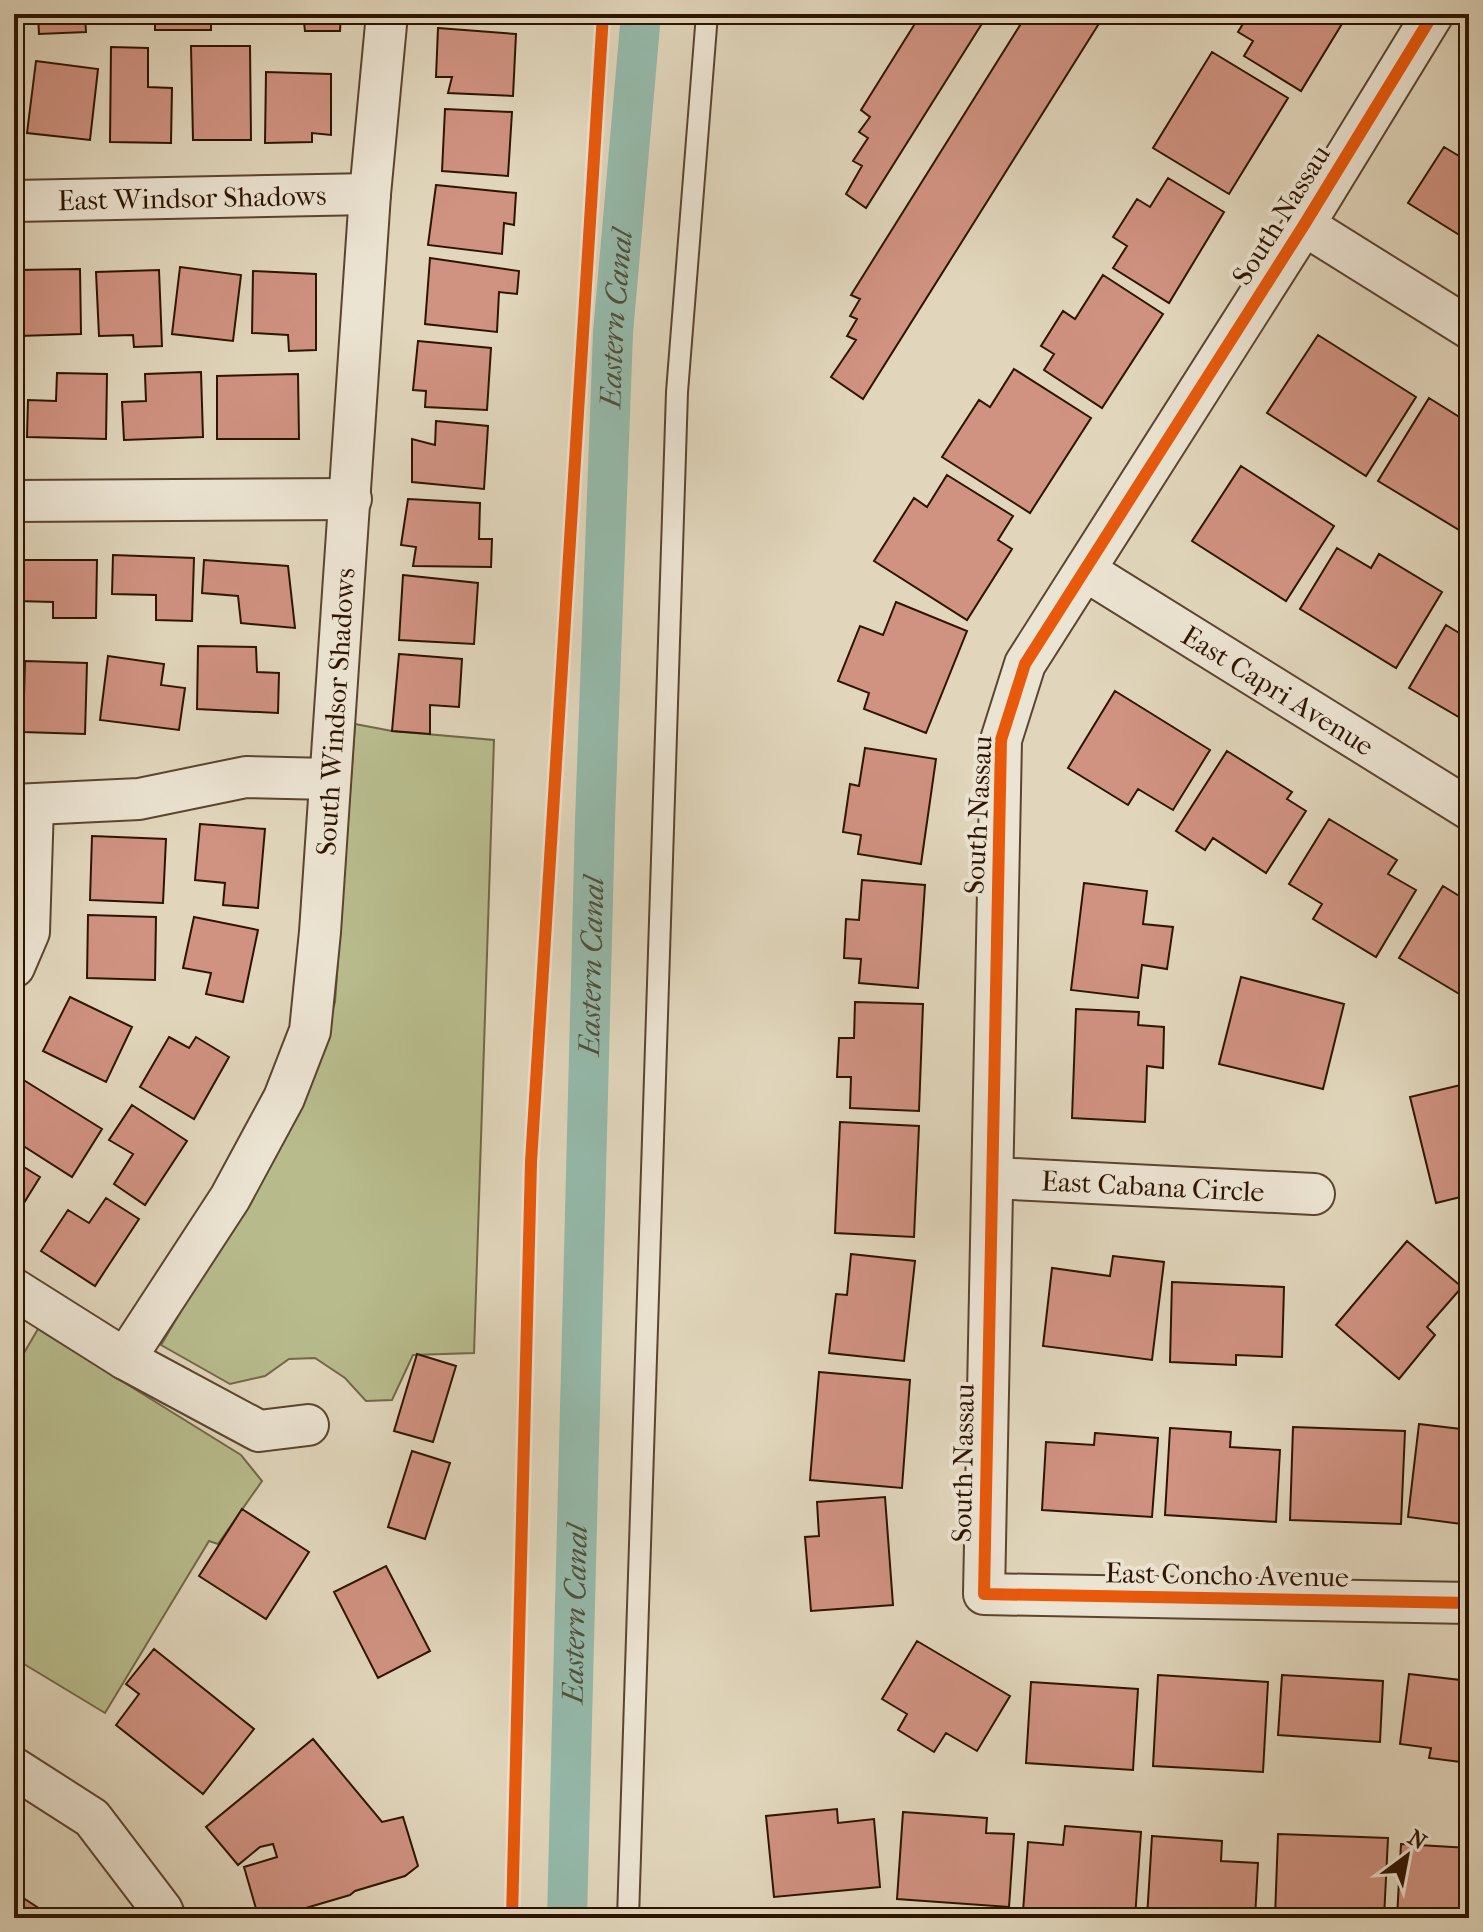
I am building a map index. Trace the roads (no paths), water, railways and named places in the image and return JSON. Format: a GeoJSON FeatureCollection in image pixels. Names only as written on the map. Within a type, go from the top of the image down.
{"type":"FeatureCollection","features":[{"type":"Feature","properties":{"kind":"street","name":"South Windsor Shadows"},"geometry":{"type":"LineString","coordinates":[[125,1359],[230,1198],[284,1098],[310,1031],[320,932],[370,194],[387,14]]}},
{"type":"Feature","properties":{"kind":"street","name":"South Nassau"},"geometry":{"type":"LineString","coordinates":[[984,1594],[1001,740],[1025,664],[1304,225],[1433,14]]}},
{"type":"Feature","properties":{"kind":"street","name":"East Windsor Shadows"},"geometry":{"type":"LineString","coordinates":[[14,201],[370,194]]}},
{"type":"Feature","properties":{"kind":"street"},"geometry":{"type":"LineString","coordinates":[[1304,225],[1469,328]]}},
{"type":"Feature","properties":{"kind":"street"},"geometry":{"type":"LineString","coordinates":[[14,501],[351,499]]}},
{"type":"Feature","properties":{"kind":"street","name":"East Capri Avenue"},"geometry":{"type":"LineString","coordinates":[[1086,571],[1469,809]]}},
{"type":"Feature","properties":{"kind":"street"},"geometry":{"type":"LineString","coordinates":[[14,967],[29,932],[24,805],[139,799],[246,777],[330,779]]}},
{"type":"Feature","properties":{"kind":"street","name":"East Cabana Circle"},"geometry":{"type":"LineString","coordinates":[[993,1178],[1314,1194]]}},
{"type":"Feature","properties":{"kind":"street"},"geometry":{"type":"LineString","coordinates":[[14,1289],[125,1359],[259,1431],[308,1425]]}},
{"type":"Feature","properties":{"kind":"street","name":"East Concho Avenue"},"geometry":{"type":"LineString","coordinates":[[984,1594],[1469,1603]]}},
{"type":"Feature","properties":{"kind":"street"},"geometry":{"type":"LineString","coordinates":[[14,1768],[92,1818],[165,1918]]}},
{"type":"Feature","properties":{"kind":"lane"},"geometry":{"type":"LineString","coordinates":[[628,1918],[677,392],[707,14]]}},
{"type":"Feature","properties":{"kind":"waterway","name":"Eastern Canal"},"geometry":{"type":"LineString","coordinates":[[567,1918],[595,820],[613,333],[641,14]]}}]}
